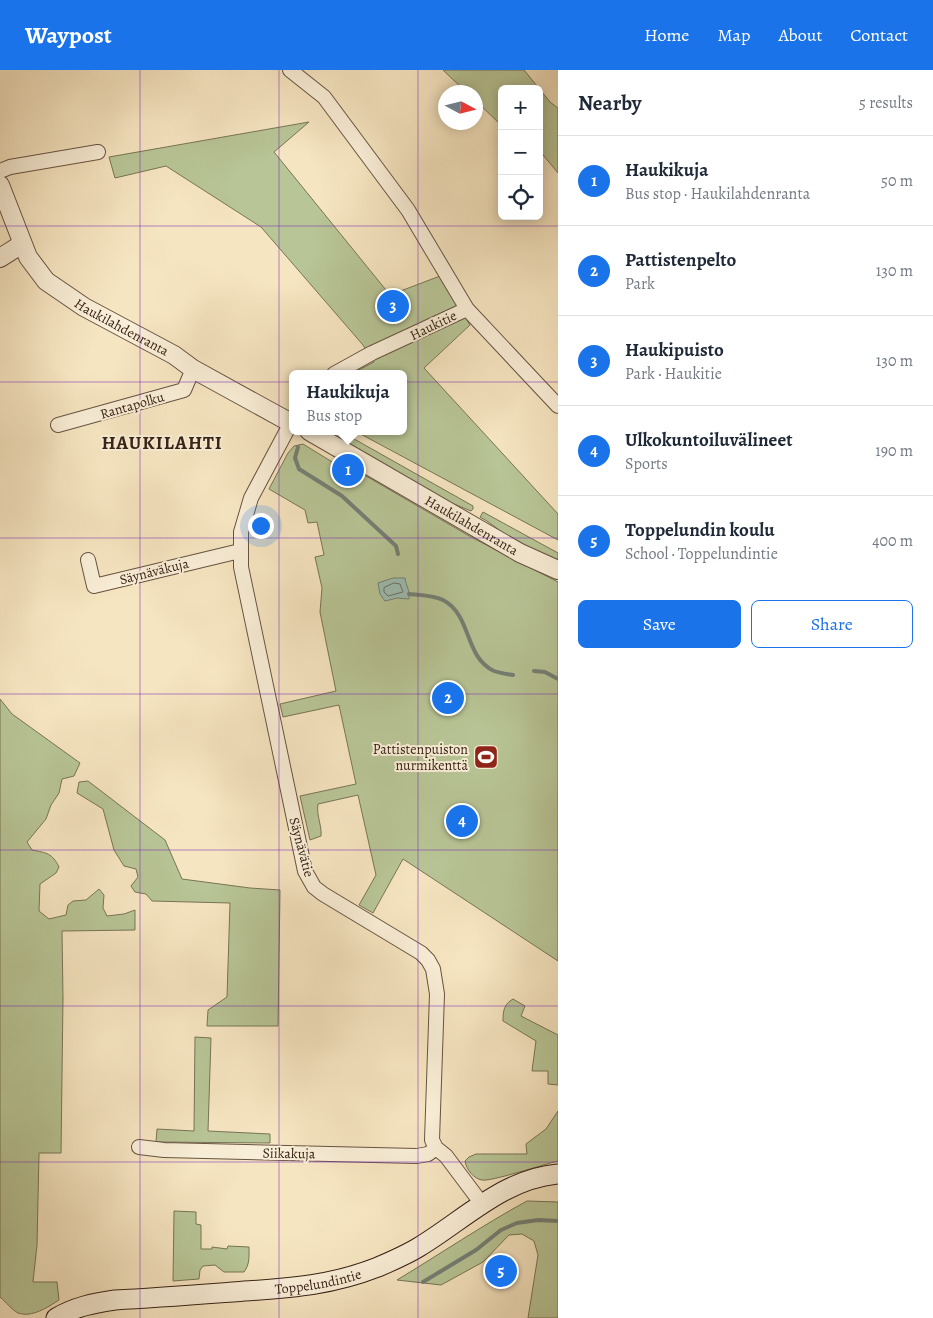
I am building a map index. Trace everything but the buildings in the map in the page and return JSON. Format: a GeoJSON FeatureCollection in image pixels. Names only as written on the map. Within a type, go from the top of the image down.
{"type":"FeatureCollection","features":[{"type":"Feature","properties":{"kind":"main road","name":"Toppelundintie"},"geometry":{"type":"LineString","coordinates":[[56,1318],[75,1309],[115,1300],[301,1287],[349,1278],[399,1258],[512,1186],[531,1178],[558,1174]]}},
{"type":"Feature","properties":{"kind":"street"},"geometry":{"type":"LineString","coordinates":[[290,70],[324,97],[408,210],[467,309]]}},
{"type":"Feature","properties":{"kind":"street"},"geometry":{"type":"LineString","coordinates":[[0,171],[10,167],[98,152]]}},
{"type":"Feature","properties":{"kind":"street","name":"Haukilahdenranta"},"geometry":{"type":"LineString","coordinates":[[0,185],[28,257],[46,281],[84,307],[174,355],[194,369],[289,420]]}},
{"type":"Feature","properties":{"kind":"street"},"geometry":{"type":"LineString","coordinates":[[0,258],[22,244]]}},
{"type":"Feature","properties":{"kind":"street","name":"Haukitie"},"geometry":{"type":"LineString","coordinates":[[341,370],[372,353],[467,309],[558,406]]}},
{"type":"Feature","properties":{"kind":"street","name":"Rantapolku"},"geometry":{"type":"LineString","coordinates":[[58,426],[184,390],[194,369]]}},
{"type":"Feature","properties":{"kind":"street","name":"Säynävätie"},"geometry":{"type":"LineString","coordinates":[[289,428],[250,498],[241,532],[240,551],[245,587],[308,879],[323,894],[421,953],[433,969],[437,994],[432,1140],[436,1148]]}},
{"type":"Feature","properties":{"kind":"street","name":"Haukilahdenranta"},"geometry":{"type":"LineString","coordinates":[[316,435],[520,553],[558,570]]}},
{"type":"Feature","properties":{"kind":"street","name":"Säynäväkuja"},"geometry":{"type":"LineString","coordinates":[[88,560],[94,586],[240,551]]}},
{"type":"Feature","properties":{"kind":"street","name":"Siikakuja"},"geometry":{"type":"LineString","coordinates":[[139,1147],[164,1150],[417,1156],[428,1154],[436,1148]]}},
{"type":"Feature","properties":{"kind":"street"},"geometry":{"type":"LineString","coordinates":[[436,1148],[446,1156],[482,1204]]}},
{"type":"Feature","properties":{"kind":"green space"},"geometry":{"type":"Polygon","coordinates":[[[443,70],[524,70],[536,85],[498,85],[498,122],[483,108],[483,85],[459,85],[443,70]]]}},
{"type":"Feature","properties":{"kind":"green space"},"geometry":{"type":"Polygon","coordinates":[[[543,93],[558,108],[558,173],[543,155],[543,93]]]}},
{"type":"Feature","properties":{"kind":"green space"},"geometry":{"type":"Polygon","coordinates":[[[309,122],[274,152],[390,295],[440,276],[470,325],[424,368],[558,514],[558,540],[362,435],[407,435],[407,370],[359,370],[374,362],[363,345],[261,227],[166,166],[115,178],[109,157],[309,122]]]}},
{"type":"Feature","properties":{"kind":"green space"},"geometry":{"type":"Polygon","coordinates":[[[338,435],[347,435],[473,506],[473,509],[471,511],[432,495],[369,459],[338,435]]]}},
{"type":"Feature","properties":{"kind":"green space"},"geometry":{"type":"Polygon","coordinates":[[[303,444],[342,468],[343,473],[366,476],[471,537],[558,582],[558,961],[403,859],[373,913],[359,905],[376,875],[358,795],[318,804],[321,836],[310,840],[300,796],[356,784],[339,705],[283,717],[280,704],[336,691],[320,612],[322,588],[315,557],[324,555],[317,522],[308,523],[305,510],[269,489],[288,453],[294,446],[303,444]]]}},
{"type":"Feature","properties":{"kind":"green space"},"geometry":{"type":"Polygon","coordinates":[[[483,512],[558,553],[558,562],[506,535],[480,517],[483,512]]]}},
{"type":"Feature","properties":{"kind":"green space"},"geometry":{"type":"Polygon","coordinates":[[[0,699],[12,714],[80,763],[74,776],[62,779],[59,793],[51,805],[46,819],[27,842],[32,850],[51,856],[59,867],[56,873],[40,884],[39,911],[49,919],[66,915],[68,905],[73,901],[86,900],[99,889],[104,895],[103,908],[107,916],[124,914],[135,910],[135,930],[62,931],[61,1153],[39,1153],[37,1245],[33,1282],[57,1282],[59,1300],[40,1311],[29,1314],[18,1313],[0,1297],[0,699]]]}},
{"type":"Feature","properties":{"kind":"green space"},"geometry":{"type":"Polygon","coordinates":[[[88,781],[165,840],[182,879],[280,890],[278,1026],[207,1026],[208,1010],[227,997],[230,903],[152,901],[146,894],[135,892],[131,886],[138,877],[136,869],[124,866],[114,850],[103,809],[77,793],[79,782],[88,781]]]}},
{"type":"Feature","properties":{"kind":"green space"},"geometry":{"type":"Polygon","coordinates":[[[513,999],[525,1006],[521,1016],[558,1035],[558,1085],[548,1084],[548,1071],[532,1071],[536,1041],[503,1021],[505,1008],[513,999]]]}},
{"type":"Feature","properties":{"kind":"green space"},"geometry":{"type":"Polygon","coordinates":[[[195,1037],[211,1038],[208,1131],[270,1134],[270,1143],[156,1142],[157,1129],[194,1131],[195,1037]]]}},
{"type":"Feature","properties":{"kind":"green space"},"geometry":{"type":"Polygon","coordinates":[[[558,1111],[558,1161],[487,1180],[473,1176],[465,1161],[469,1157],[476,1154],[527,1154],[526,1144],[546,1129],[558,1111]]]}},
{"type":"Feature","properties":{"kind":"green space"},"geometry":{"type":"Polygon","coordinates":[[[527,1201],[558,1202],[558,1318],[528,1318],[538,1255],[534,1241],[522,1234],[509,1235],[483,1262],[441,1285],[397,1280],[478,1230],[527,1201]]]}},
{"type":"Feature","properties":{"kind":"green space"},"geometry":{"type":"Polygon","coordinates":[[[174,1211],[196,1212],[196,1224],[201,1225],[201,1249],[212,1249],[212,1247],[227,1249],[228,1246],[249,1247],[248,1263],[244,1272],[224,1272],[215,1265],[203,1266],[200,1270],[199,1279],[173,1281],[174,1211]]]}},
{"type":"Feature","properties":{"kind":"water"},"geometry":{"type":"Polygon","coordinates":[[[393,578],[405,578],[409,599],[397,598],[385,601],[380,594],[378,583],[393,578]]]}},
{"type":"Feature","properties":{"kind":"waterway"},"geometry":{"type":"LineString","coordinates":[[298,447],[295,458],[299,469],[342,496],[396,546],[398,554]]}},
{"type":"Feature","properties":{"kind":"waterway"},"geometry":{"type":"LineString","coordinates":[[409,594],[435,597],[452,607],[459,615],[472,646],[484,665],[494,671],[513,675]]}},
{"type":"Feature","properties":{"kind":"waterway"},"geometry":{"type":"LineString","coordinates":[[534,671],[545,672],[558,679]]}},
{"type":"Feature","properties":{"kind":"waterway"},"geometry":{"type":"LineString","coordinates":[[423,1282],[476,1250],[501,1230],[517,1223],[538,1220],[558,1221]]}},
{"type":"Feature","properties":{"kind":"place","name":"Haukipuisto"},"geometry":{"type":"Point","coordinates":[393,306]}},
{"type":"Feature","properties":{"kind":"place","name":"Haukikuja"},"geometry":{"type":"Point","coordinates":[348,470]}},
{"type":"Feature","properties":{"kind":"place","name":"Pattistenpelto"},"geometry":{"type":"Point","coordinates":[448,698]}},
{"type":"Feature","properties":{"kind":"place","name":"Pattistenpuiston nurmikenttä"},"geometry":{"type":"Point","coordinates":[486,757]}},
{"type":"Feature","properties":{"kind":"place","name":"Ulkokuntoiluvälineet"},"geometry":{"type":"Point","coordinates":[462,821]}},
{"type":"Feature","properties":{"kind":"place","name":"Toppelundin koulu"},"geometry":{"type":"Point","coordinates":[501,1271]}},
{"type":"Feature","properties":{"kind":"district","name":"HAUKILAHTI"},"geometry":{"type":"Point","coordinates":[162,442]}}]}
